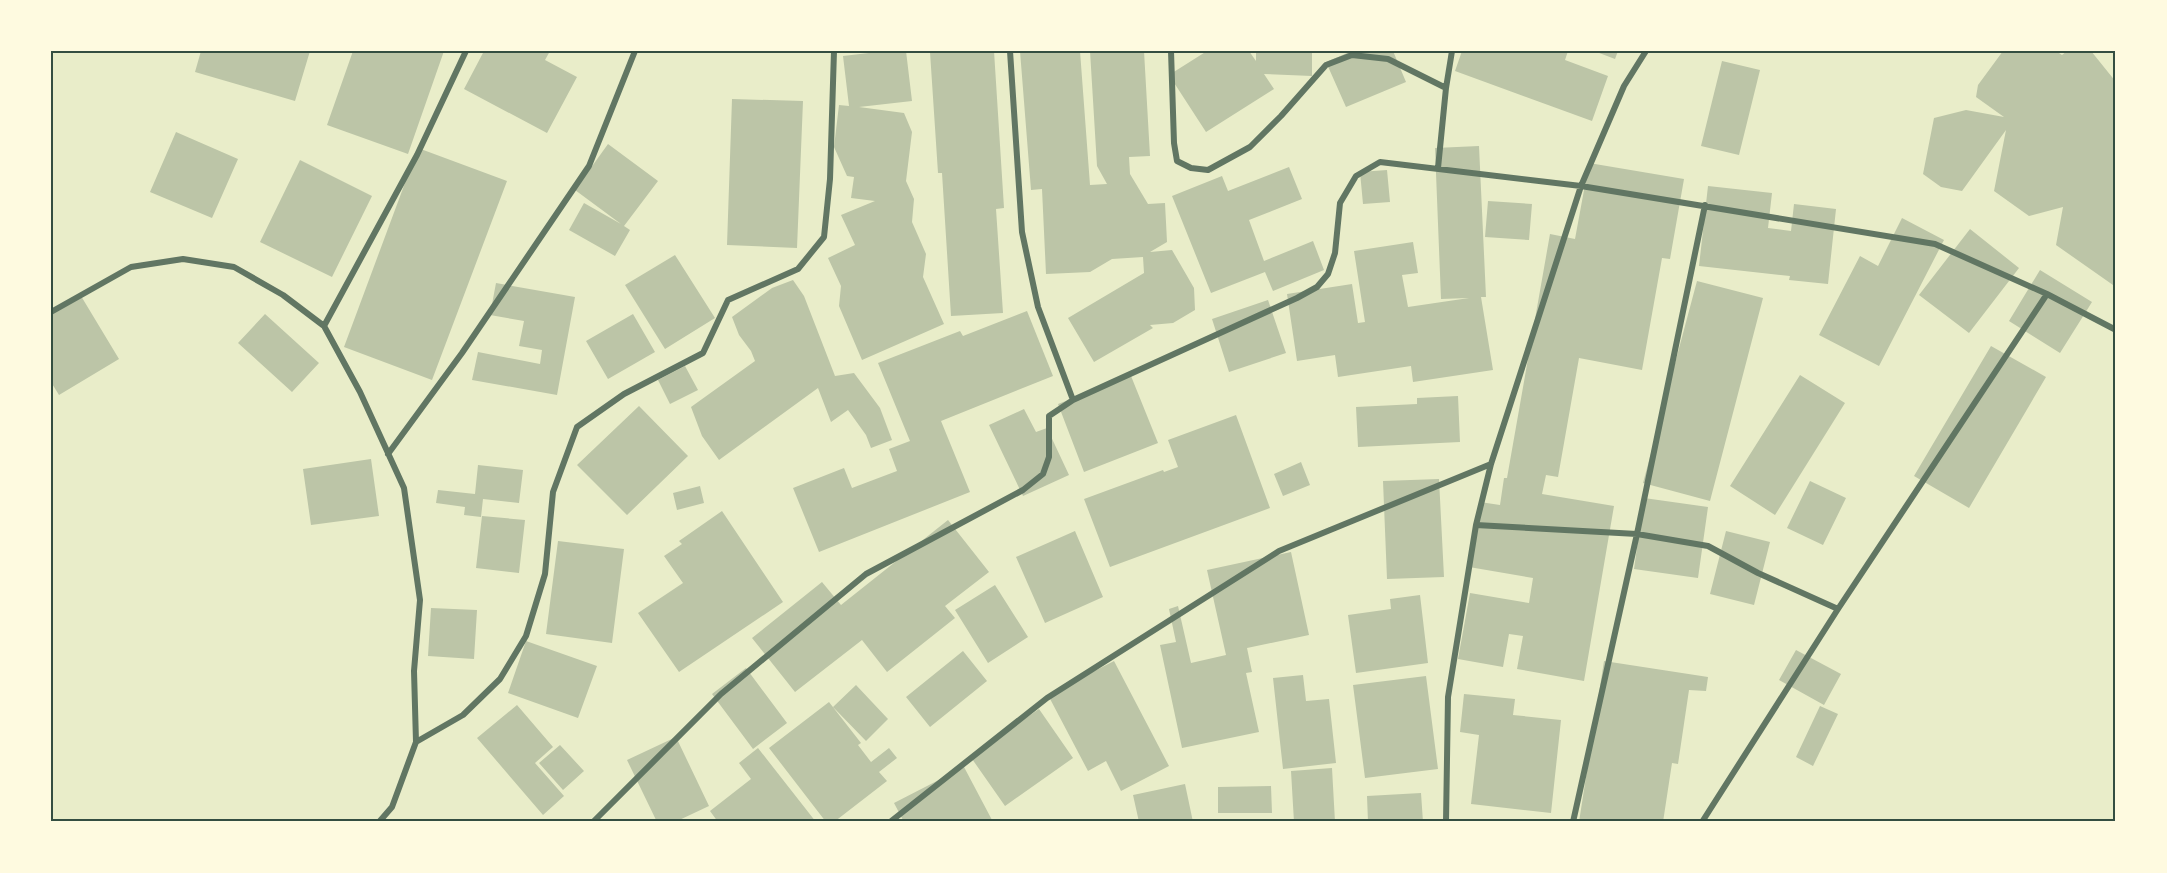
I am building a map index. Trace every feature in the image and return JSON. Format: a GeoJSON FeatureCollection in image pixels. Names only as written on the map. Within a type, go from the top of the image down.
{"type":"FeatureCollection","features":[{"type":"Feature","properties":{"kind":"street"},"geometry":{"type":"LineString","coordinates":[[324,326],[417,155],[466,51]]}},
{"type":"Feature","properties":{"kind":"street"},"geometry":{"type":"LineString","coordinates":[[388,454],[462,353],[589,166],[635,51]]}},
{"type":"Feature","properties":{"kind":"street"},"geometry":{"type":"LineString","coordinates":[[416,742],[463,715],[500,680],[526,636],[545,574],[553,492],[577,427],[624,394],[703,353],[728,300],[798,269],[824,237],[830,179],[834,51]]}},
{"type":"Feature","properties":{"kind":"street"},"geometry":{"type":"LineString","coordinates":[[1010,51],[1022,232],[1038,307],[1073,400]]}},
{"type":"Feature","properties":{"kind":"street"},"geometry":{"type":"LineString","coordinates":[[1171,51],[1176,152],[1178,160],[1191,168],[1208,170],[1250,147],[1326,65],[1352,55],[1388,59],[1446,88]]}},
{"type":"Feature","properties":{"kind":"street"},"geometry":{"type":"LineString","coordinates":[[1438,168],[1452,51]]}},
{"type":"Feature","properties":{"kind":"street"},"geometry":{"type":"LineString","coordinates":[[1446,822],[1448,697],[1476,525],[1491,464],[1581,186],[1624,86],[1646,51]]}},
{"type":"Feature","properties":{"kind":"street"},"geometry":{"type":"LineString","coordinates":[[593,822],[721,694],[866,574],[940,537],[1023,490],[1043,474],[1049,457],[1049,416],[1073,400],[1317,287],[1328,274],[1335,253],[1340,203],[1356,176],[1380,162],[1581,186],[1935,244],[2047,294],[2116,330]]}},
{"type":"Feature","properties":{"kind":"street"},"geometry":{"type":"LineString","coordinates":[[1573,822],[1637,534],[1705,205]]}},
{"type":"Feature","properties":{"kind":"street"},"geometry":{"type":"LineString","coordinates":[[51,312],[131,267],[183,259],[234,267],[283,295],[324,326],[360,392],[404,488],[420,600],[414,671],[416,742],[392,807],[379,822]]}},
{"type":"Feature","properties":{"kind":"street"},"geometry":{"type":"LineString","coordinates":[[1702,822],[1838,609],[2047,294]]}},
{"type":"Feature","properties":{"kind":"street"},"geometry":{"type":"LineString","coordinates":[[890,822],[1047,698],[1279,551],[1491,464]]}},
{"type":"Feature","properties":{"kind":"street"},"geometry":{"type":"LineString","coordinates":[[1476,525],[1637,534],[1708,546],[1758,573],[1838,609]]}},
{"type":"Feature","properties":{"kind":"building"},"geometry":{"type":"Polygon","coordinates":[[[201,51],[310,51],[295,101],[195,72],[201,51]]]}},
{"type":"Feature","properties":{"kind":"building"},"geometry":{"type":"Polygon","coordinates":[[[353,51],[444,51],[408,154],[327,125],[353,51]]]}},
{"type":"Feature","properties":{"kind":"building"},"geometry":{"type":"Polygon","coordinates":[[[484,51],[550,51],[545,60],[577,77],[547,133],[464,89],[484,51]]]}},
{"type":"Feature","properties":{"kind":"building"},"geometry":{"type":"Polygon","coordinates":[[[906,51],[912,101],[859,107],[904,113],[912,132],[906,181],[914,199],[912,222],[926,254],[923,277],[944,324],[862,360],[839,306],[841,286],[828,258],[855,245],[841,215],[875,201],[851,198],[854,177],[847,176],[834,147],[839,105],[849,106],[843,56],[906,51]]]}},
{"type":"Feature","properties":{"kind":"building"},"geometry":{"type":"Polygon","coordinates":[[[994,51],[1004,208],[996,209],[1003,313],[951,316],[942,173],[938,173],[930,52],[994,51]]]}},
{"type":"Feature","properties":{"kind":"building"},"geometry":{"type":"Polygon","coordinates":[[[1020,51],[1080,51],[1090,185],[1107,184],[1097,166],[1090,51],[1144,51],[1150,156],[1129,157],[1130,174],[1148,204],[1165,203],[1167,242],[1150,252],[1172,250],[1194,288],[1195,310],[1173,323],[1150,325],[1153,328],[1094,362],[1068,318],[1144,273],[1143,257],[1112,259],[1090,272],[1046,274],[1042,189],[1031,190],[1020,51]]]}},
{"type":"Feature","properties":{"kind":"building"},"geometry":{"type":"Polygon","coordinates":[[[1207,51],[1249,51],[1256,61],[1256,51],[1312,51],[1312,76],[1264,74],[1274,89],[1206,132],[1169,75],[1207,51]]]}},
{"type":"Feature","properties":{"kind":"building"},"geometry":{"type":"Polygon","coordinates":[[[1352,51],[1393,51],[1406,82],[1346,107],[1326,62],[1352,51]]]}},
{"type":"Feature","properties":{"kind":"building"},"geometry":{"type":"Polygon","coordinates":[[[1462,51],[1568,51],[1565,60],[1608,76],[1592,121],[1455,71],[1462,51]]]}},
{"type":"Feature","properties":{"kind":"building"},"geometry":{"type":"Polygon","coordinates":[[[1594,51],[1618,51],[1615,59],[1594,51]]]}},
{"type":"Feature","properties":{"kind":"building"},"geometry":{"type":"Polygon","coordinates":[[[2003,51],[2056,51],[2062,55],[2067,51],[2091,51],[2116,82],[2116,283],[2113,285],[2056,245],[2063,207],[2029,216],[1994,191],[2006,130],[1962,191],[1941,187],[1923,174],[1934,118],[1966,110],[2004,117],[1976,97],[1978,85],[2003,51]]]}},
{"type":"Feature","properties":{"kind":"building"},"geometry":{"type":"Polygon","coordinates":[[[1722,61],[1760,70],[1739,155],[1701,146],[1722,61]]]}},
{"type":"Feature","properties":{"kind":"building"},"geometry":{"type":"Polygon","coordinates":[[[732,99],[803,101],[797,248],[727,245],[732,99]]]}},
{"type":"Feature","properties":{"kind":"building"},"geometry":{"type":"Polygon","coordinates":[[[176,132],[238,159],[212,218],[150,192],[176,132]]]}},
{"type":"Feature","properties":{"kind":"building"},"geometry":{"type":"Polygon","coordinates":[[[608,144],[658,181],[624,226],[630,230],[615,256],[569,230],[584,203],[621,224],[575,190],[608,144]]]}},
{"type":"Feature","properties":{"kind":"building"},"geometry":{"type":"Polygon","coordinates":[[[1479,146],[1486,297],[1481,297],[1493,370],[1413,382],[1411,366],[1338,377],[1335,355],[1297,361],[1287,294],[1352,284],[1358,323],[1365,322],[1354,251],[1413,242],[1418,273],[1402,275],[1408,307],[1469,298],[1441,299],[1435,148],[1479,146]]]}},
{"type":"Feature","properties":{"kind":"building"},"geometry":{"type":"Polygon","coordinates":[[[418,148],[507,181],[432,380],[344,347],[418,148]]]}},
{"type":"Feature","properties":{"kind":"building"},"geometry":{"type":"Polygon","coordinates":[[[300,160],[372,196],[332,277],[260,242],[300,160]]]}},
{"type":"Feature","properties":{"kind":"building"},"geometry":{"type":"Polygon","coordinates":[[[1589,163],[1684,179],[1670,259],[1662,258],[1642,370],[1579,358],[1558,477],[1546,475],[1542,494],[1614,506],[1584,681],[1517,669],[1523,636],[1509,634],[1503,667],[1458,659],[1470,593],[1529,603],[1533,578],[1469,567],[1480,502],[1500,505],[1504,478],[1507,478],[1550,234],[1575,239],[1589,163]]]}},
{"type":"Feature","properties":{"kind":"building"},"geometry":{"type":"Polygon","coordinates":[[[1289,167],[1302,199],[1249,220],[1264,261],[1313,241],[1324,270],[1273,291],[1265,272],[1211,293],[1172,196],[1222,176],[1228,191],[1289,167]]]}},
{"type":"Feature","properties":{"kind":"building"},"geometry":{"type":"Polygon","coordinates":[[[1387,170],[1390,202],[1363,204],[1360,172],[1387,170]]]}},
{"type":"Feature","properties":{"kind":"building"},"geometry":{"type":"Polygon","coordinates":[[[1708,186],[1772,193],[1768,228],[1791,231],[1794,204],[1836,209],[1828,284],[1789,280],[1790,276],[1699,266],[1708,186]]]}},
{"type":"Feature","properties":{"kind":"building"},"geometry":{"type":"Polygon","coordinates":[[[1488,201],[1532,204],[1529,240],[1485,237],[1488,201]]]}},
{"type":"Feature","properties":{"kind":"building"},"geometry":{"type":"Polygon","coordinates":[[[1902,218],[1944,240],[1879,366],[1819,335],[1860,256],[1878,266],[1902,218]]]}},
{"type":"Feature","properties":{"kind":"building"},"geometry":{"type":"Polygon","coordinates":[[[1970,229],[2019,268],[1969,333],[1919,295],[1970,229]]]}},
{"type":"Feature","properties":{"kind":"building"},"geometry":{"type":"Polygon","coordinates":[[[675,255],[715,318],[665,349],[625,285],[675,255]]]}},
{"type":"Feature","properties":{"kind":"building"},"geometry":{"type":"Polygon","coordinates":[[[2040,270],[2092,302],[2060,353],[2009,321],[2040,270]]]}},
{"type":"Feature","properties":{"kind":"building"},"geometry":{"type":"Polygon","coordinates":[[[793,280],[804,296],[835,376],[854,373],[880,408],[892,440],[871,448],[866,435],[848,410],[831,422],[818,388],[719,460],[702,436],[691,407],[755,361],[751,351],[739,335],[732,317],[772,288],[793,280]]]}},
{"type":"Feature","properties":{"kind":"building"},"geometry":{"type":"Polygon","coordinates":[[[1697,281],[1763,298],[1710,501],[1643,483],[1697,281]]]}},
{"type":"Feature","properties":{"kind":"building"},"geometry":{"type":"Polygon","coordinates":[[[496,283],[575,297],[557,395],[472,380],[478,352],[540,364],[542,350],[519,346],[524,321],[490,315],[496,283]]]}},
{"type":"Feature","properties":{"kind":"building"},"geometry":{"type":"Polygon","coordinates":[[[81,296],[119,359],[59,395],[51,382],[51,313],[81,296]]]}},
{"type":"Feature","properties":{"kind":"building"},"geometry":{"type":"Polygon","coordinates":[[[1268,300],[1286,353],[1229,372],[1212,319],[1268,300]]]}},
{"type":"Feature","properties":{"kind":"building"},"geometry":{"type":"Polygon","coordinates":[[[1027,311],[1053,376],[941,421],[970,492],[819,552],[793,488],[844,468],[852,488],[897,471],[889,449],[910,441],[878,363],[960,331],[963,336],[1027,311]]]}},
{"type":"Feature","properties":{"kind":"building"},"geometry":{"type":"Polygon","coordinates":[[[265,314],[319,363],[292,392],[238,343],[265,314]]]}},
{"type":"Feature","properties":{"kind":"building"},"geometry":{"type":"Polygon","coordinates":[[[633,314],[655,352],[608,379],[586,341],[633,314]]]}},
{"type":"Feature","properties":{"kind":"building"},"geometry":{"type":"Polygon","coordinates":[[[1991,346],[2046,377],[1969,508],[1914,476],[1991,346]]]}},
{"type":"Feature","properties":{"kind":"building"},"geometry":{"type":"Polygon","coordinates":[[[685,366],[698,390],[670,404],[658,380],[685,366]]]}},
{"type":"Feature","properties":{"kind":"building"},"geometry":{"type":"Polygon","coordinates":[[[1800,375],[1845,403],[1775,515],[1730,486],[1800,375]]]}},
{"type":"Feature","properties":{"kind":"building"},"geometry":{"type":"Polygon","coordinates":[[[1131,376],[1158,443],[1084,472],[1058,404],[1131,376]]]}},
{"type":"Feature","properties":{"kind":"building"},"geometry":{"type":"Polygon","coordinates":[[[1458,396],[1460,442],[1358,447],[1356,407],[1417,404],[1417,398],[1458,396]]]}},
{"type":"Feature","properties":{"kind":"building"},"geometry":{"type":"Polygon","coordinates":[[[639,406],[688,456],[627,515],[577,465],[639,406]]]}},
{"type":"Feature","properties":{"kind":"building"},"geometry":{"type":"Polygon","coordinates":[[[1024,409],[1036,432],[1047,428],[1069,475],[1023,496],[989,425],[1024,409]]]}},
{"type":"Feature","properties":{"kind":"building"},"geometry":{"type":"Polygon","coordinates":[[[1236,415],[1270,508],[1110,567],[1084,499],[1163,470],[1164,472],[1178,467],[1168,440],[1236,415]]]}},
{"type":"Feature","properties":{"kind":"building"},"geometry":{"type":"Polygon","coordinates":[[[371,459],[379,516],[311,525],[303,469],[371,459]]]}},
{"type":"Feature","properties":{"kind":"building"},"geometry":{"type":"Polygon","coordinates":[[[1301,462],[1310,485],[1283,496],[1274,474],[1301,462]]]}},
{"type":"Feature","properties":{"kind":"building"},"geometry":{"type":"Polygon","coordinates":[[[478,465],[523,470],[519,503],[483,499],[481,517],[464,515],[465,507],[436,503],[438,490],[475,494],[478,465]]]}},
{"type":"Feature","properties":{"kind":"building"},"geometry":{"type":"Polygon","coordinates":[[[1439,479],[1444,577],[1387,579],[1383,481],[1439,479]]]}},
{"type":"Feature","properties":{"kind":"building"},"geometry":{"type":"Polygon","coordinates":[[[1810,481],[1846,498],[1823,545],[1787,528],[1810,481]]]}},
{"type":"Feature","properties":{"kind":"building"},"geometry":{"type":"Polygon","coordinates":[[[700,486],[704,503],[677,510],[673,493],[700,486]]]}},
{"type":"Feature","properties":{"kind":"building"},"geometry":{"type":"Polygon","coordinates":[[[1644,498],[1708,507],[1698,578],[1634,569],[1644,498]]]}},
{"type":"Feature","properties":{"kind":"building"},"geometry":{"type":"Polygon","coordinates":[[[722,511],[783,602],[679,672],[638,613],[683,583],[664,556],[682,544],[679,541],[722,511]]]}},
{"type":"Feature","properties":{"kind":"building"},"geometry":{"type":"Polygon","coordinates":[[[482,516],[525,520],[519,573],[476,568],[482,516]]]}},
{"type":"Feature","properties":{"kind":"building"},"geometry":{"type":"Polygon","coordinates":[[[948,520],[989,572],[945,606],[955,618],[887,672],[862,640],[795,692],[752,638],[822,582],[841,605],[948,520]]]}},
{"type":"Feature","properties":{"kind":"building"},"geometry":{"type":"Polygon","coordinates":[[[1075,531],[1103,597],[1045,623],[1016,557],[1075,531]]]}},
{"type":"Feature","properties":{"kind":"building"},"geometry":{"type":"Polygon","coordinates":[[[1726,531],[1770,542],[1754,605],[1710,594],[1726,531]]]}},
{"type":"Feature","properties":{"kind":"building"},"geometry":{"type":"Polygon","coordinates":[[[558,541],[624,549],[612,643],[546,634],[558,541]]]}},
{"type":"Feature","properties":{"kind":"building"},"geometry":{"type":"Polygon","coordinates":[[[1291,552],[1309,635],[1247,648],[1252,672],[1246,673],[1259,732],[1182,748],[1160,645],[1176,642],[1169,609],[1178,606],[1191,663],[1226,655],[1207,570],[1291,552]]]}},
{"type":"Feature","properties":{"kind":"building"},"geometry":{"type":"Polygon","coordinates":[[[995,585],[1028,637],[988,663],[955,610],[995,585]]]}},
{"type":"Feature","properties":{"kind":"building"},"geometry":{"type":"Polygon","coordinates":[[[1420,595],[1428,663],[1356,673],[1348,615],[1391,609],[1390,599],[1420,595]]]}},
{"type":"Feature","properties":{"kind":"building"},"geometry":{"type":"Polygon","coordinates":[[[431,608],[477,610],[474,659],[428,656],[431,608]]]}},
{"type":"Feature","properties":{"kind":"building"},"geometry":{"type":"Polygon","coordinates":[[[526,641],[597,666],[578,718],[508,693],[526,641]]]}},
{"type":"Feature","properties":{"kind":"building"},"geometry":{"type":"Polygon","coordinates":[[[1796,650],[1841,674],[1824,705],[1779,680],[1796,650]]]}},
{"type":"Feature","properties":{"kind":"building"},"geometry":{"type":"Polygon","coordinates":[[[963,651],[987,681],[930,727],[906,697],[963,651]]]}},
{"type":"Feature","properties":{"kind":"building"},"geometry":{"type":"Polygon","coordinates":[[[1114,661],[1169,766],[1121,791],[1106,761],[1088,771],[1048,695],[1114,661]]]}},
{"type":"Feature","properties":{"kind":"building"},"geometry":{"type":"Polygon","coordinates":[[[1604,661],[1708,677],[1706,691],[1689,690],[1678,764],[1672,763],[1663,822],[1579,822],[1604,661]]]}},
{"type":"Feature","properties":{"kind":"building"},"geometry":{"type":"Polygon","coordinates":[[[746,668],[787,723],[753,749],[712,694],[746,668]]]}},
{"type":"Feature","properties":{"kind":"building"},"geometry":{"type":"Polygon","coordinates":[[[1303,675],[1306,701],[1329,699],[1336,763],[1283,769],[1273,678],[1303,675]]]}},
{"type":"Feature","properties":{"kind":"building"},"geometry":{"type":"Polygon","coordinates":[[[1426,676],[1438,769],[1365,778],[1353,685],[1426,676]]]}},
{"type":"Feature","properties":{"kind":"building"},"geometry":{"type":"Polygon","coordinates":[[[856,685],[888,719],[866,741],[833,707],[856,685]]]}},
{"type":"Feature","properties":{"kind":"building"},"geometry":{"type":"Polygon","coordinates":[[[1464,694],[1515,699],[1513,715],[1561,720],[1551,813],[1471,804],[1479,735],[1460,732],[1464,694]]]}},
{"type":"Feature","properties":{"kind":"building"},"geometry":{"type":"Polygon","coordinates":[[[829,702],[861,743],[858,745],[871,762],[889,748],[897,758],[879,772],[887,781],[834,822],[826,822],[769,748],[829,702]]]}},
{"type":"Feature","properties":{"kind":"building"},"geometry":{"type":"Polygon","coordinates":[[[517,705],[553,747],[535,763],[564,796],[543,815],[477,738],[517,705]]]}},
{"type":"Feature","properties":{"kind":"building"},"geometry":{"type":"Polygon","coordinates":[[[1820,706],[1838,714],[1813,766],[1796,757],[1820,706]]]}},
{"type":"Feature","properties":{"kind":"building"},"geometry":{"type":"Polygon","coordinates":[[[1039,709],[1073,758],[1005,806],[970,756],[1039,709]]]}},
{"type":"Feature","properties":{"kind":"building"},"geometry":{"type":"Polygon","coordinates":[[[676,737],[709,806],[675,822],[657,822],[627,760],[676,737]]]}},
{"type":"Feature","properties":{"kind":"building"},"geometry":{"type":"Polygon","coordinates":[[[560,745],[584,771],[563,790],[539,763],[560,745]]]}},
{"type":"Feature","properties":{"kind":"building"},"geometry":{"type":"Polygon","coordinates":[[[758,748],[816,822],[718,822],[710,811],[751,779],[739,763],[758,748]]]}},
{"type":"Feature","properties":{"kind":"building"},"geometry":{"type":"Polygon","coordinates":[[[964,767],[992,820],[989,822],[904,822],[894,803],[964,767]]]}},
{"type":"Feature","properties":{"kind":"building"},"geometry":{"type":"Polygon","coordinates":[[[1332,768],[1335,822],[1294,822],[1291,771],[1332,768]]]}},
{"type":"Feature","properties":{"kind":"building"},"geometry":{"type":"Polygon","coordinates":[[[1185,784],[1193,822],[1139,822],[1133,795],[1185,784]]]}},
{"type":"Feature","properties":{"kind":"building"},"geometry":{"type":"Polygon","coordinates":[[[1271,786],[1272,813],[1218,813],[1218,787],[1271,786]]]}},
{"type":"Feature","properties":{"kind":"building"},"geometry":{"type":"Polygon","coordinates":[[[1421,793],[1423,822],[1368,822],[1367,796],[1421,793]]]}}]}
